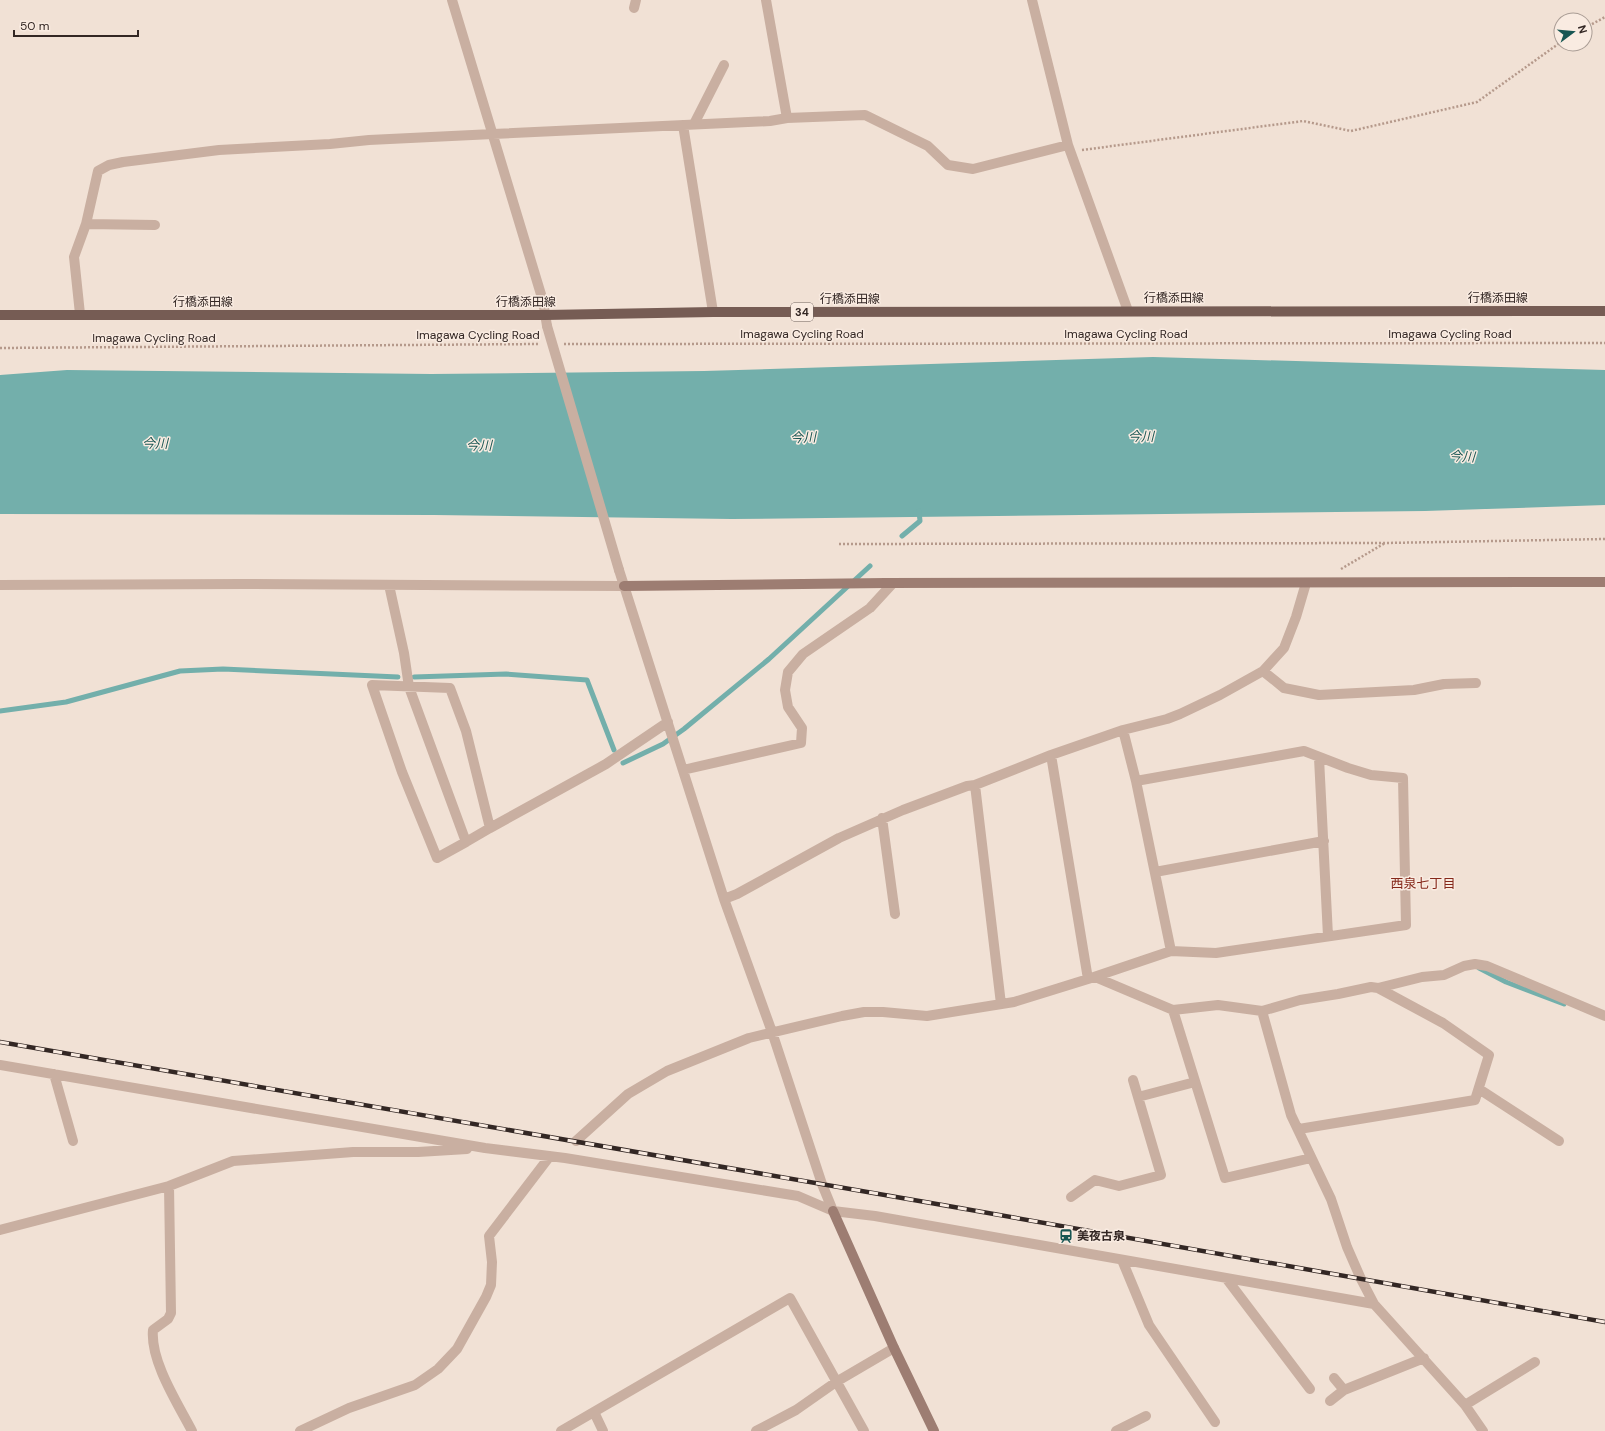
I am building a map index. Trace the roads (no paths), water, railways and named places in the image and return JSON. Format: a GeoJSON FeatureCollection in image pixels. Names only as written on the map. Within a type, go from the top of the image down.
{"type":"FeatureCollection","features":[{"type":"Feature","properties":{"kind":"main road","name":"行橋添田線"},"geometry":{"type":"LineString","coordinates":[[0,315],[546,315],[713,312],[1605,311]]}},
{"type":"Feature","properties":{"kind":"street"},"geometry":{"type":"LineString","coordinates":[[452,0],[540,293],[546,315],[547,326],[619,570],[724,899],[772,1032],[822,1184],[894,1348],[934,1431]]}},
{"type":"Feature","properties":{"kind":"street"},"geometry":{"type":"LineString","coordinates":[[766,0],[787,118]]}},
{"type":"Feature","properties":{"kind":"street"},"geometry":{"type":"LineString","coordinates":[[1032,0],[1069,148],[1128,311]]}},
{"type":"Feature","properties":{"kind":"street"},"geometry":{"type":"LineString","coordinates":[[694,124],[724,65]]}},
{"type":"Feature","properties":{"kind":"street"},"geometry":{"type":"LineString","coordinates":[[80,314],[74,257],[86,224],[98,171],[109,165],[123,162],[220,150],[330,144],[369,140],[770,121],[787,118],[864,115],[928,146],[948,165],[973,169],[1069,148]]}},
{"type":"Feature","properties":{"kind":"street"},"geometry":{"type":"LineString","coordinates":[[682,125],[713,312]]}},
{"type":"Feature","properties":{"kind":"street"},"geometry":{"type":"LineString","coordinates":[[86,224],[155,225]]}},
{"type":"Feature","properties":{"kind":"street"},"geometry":{"type":"LineString","coordinates":[[0,585],[234,584],[624,586],[833,583],[1605,582]]}},
{"type":"Feature","properties":{"kind":"street"},"geometry":{"type":"LineString","coordinates":[[683,770],[801,743],[802,728],[788,707],[787,702],[785,690],[788,672],[803,654],[870,608],[889,583]]}},
{"type":"Feature","properties":{"kind":"street"},"geometry":{"type":"LineString","coordinates":[[724,899],[737,894],[839,838],[882,818],[967,786],[975,785],[1051,755],[1123,730],[1167,719],[1220,695],[1263,671],[1284,648],[1296,617],[1306,583]]}},
{"type":"Feature","properties":{"kind":"street"},"geometry":{"type":"LineString","coordinates":[[389,585],[404,653],[409,687],[466,842]]}},
{"type":"Feature","properties":{"kind":"street"},"geometry":{"type":"LineString","coordinates":[[1263,671],[1284,688],[1319,695],[1414,690],[1444,684],[1476,683]]}},
{"type":"Feature","properties":{"kind":"street"},"geometry":{"type":"LineString","coordinates":[[490,828],[466,731],[450,688],[372,685],[402,772],[437,858],[606,764],[668,724]]}},
{"type":"Feature","properties":{"kind":"street"},"geometry":{"type":"LineString","coordinates":[[1123,730],[1136,781],[1172,951]]}},
{"type":"Feature","properties":{"kind":"street"},"geometry":{"type":"LineString","coordinates":[[576,1141],[628,1094],[667,1071],[749,1038],[772,1032],[864,1012],[883,1012],[927,1016],[1014,1002],[1172,951],[1216,953],[1406,925],[1403,778],[1371,775],[1319,758],[1304,751],[1136,781]]}},
{"type":"Feature","properties":{"kind":"street"},"geometry":{"type":"LineString","coordinates":[[1051,755],[1092,978]]}},
{"type":"Feature","properties":{"kind":"street"},"geometry":{"type":"LineString","coordinates":[[1319,758],[1328,936]]}},
{"type":"Feature","properties":{"kind":"street"},"geometry":{"type":"LineString","coordinates":[[975,785],[1001,1004]]}},
{"type":"Feature","properties":{"kind":"street"},"geometry":{"type":"LineString","coordinates":[[882,818],[895,914]]}},
{"type":"Feature","properties":{"kind":"street"},"geometry":{"type":"LineString","coordinates":[[1155,872],[1324,841]]}},
{"type":"Feature","properties":{"kind":"street"},"geometry":{"type":"LineString","coordinates":[[1378,988],[1422,978],[1444,975],[1464,966],[1475,964],[1487,966],[1605,1016]]}},
{"type":"Feature","properties":{"kind":"street"},"geometry":{"type":"LineString","coordinates":[[1092,978],[1173,1010],[1218,1005],[1262,1011],[1300,1000],[1371,987],[1378,988],[1443,1023],[1489,1055],[1475,1100],[1299,1129]]}},
{"type":"Feature","properties":{"kind":"street"},"geometry":{"type":"LineString","coordinates":[[1173,1010],[1225,1178],[1311,1158]]}},
{"type":"Feature","properties":{"kind":"street"},"geometry":{"type":"LineString","coordinates":[[1262,1011],[1291,1115],[1299,1129],[1331,1200],[1347,1247],[1374,1304],[1465,1405],[1483,1431]]}},
{"type":"Feature","properties":{"kind":"street"},"geometry":{"type":"LineString","coordinates":[[0,1065],[485,1148],[550,1156],[798,1196],[833,1211],[875,1216],[1374,1304]]}},
{"type":"Feature","properties":{"kind":"street"},"geometry":{"type":"LineString","coordinates":[[54,1074],[73,1141]]}},
{"type":"Feature","properties":{"kind":"street"},"geometry":{"type":"LineString","coordinates":[[1071,1197],[1095,1180],[1119,1186],[1161,1175],[1133,1080]]}},
{"type":"Feature","properties":{"kind":"street"},"geometry":{"type":"LineString","coordinates":[[1138,1097],[1195,1082]]}},
{"type":"Feature","properties":{"kind":"street"},"geometry":{"type":"LineString","coordinates":[[1479,1089],[1559,1141]]}},
{"type":"Feature","properties":{"kind":"street"},"geometry":{"type":"LineString","coordinates":[[0,1230],[169,1186],[233,1161],[353,1152],[418,1152],[485,1148]]}},
{"type":"Feature","properties":{"kind":"street"},"geometry":{"type":"LineString","coordinates":[[300,1431],[349,1408],[415,1385],[438,1369],[457,1349],[486,1298],[491,1285],[492,1262],[489,1236],[550,1156]]}},
{"type":"Feature","properties":{"kind":"street"},"geometry":{"type":"LineString","coordinates":[[169,1186],[171,1313],[168,1319],[153,1330],[152,1340],[163,1377],[192,1431]]}},
{"type":"Feature","properties":{"kind":"street"},"geometry":{"type":"LineString","coordinates":[[1122,1260],[1149,1325],[1215,1422]]}},
{"type":"Feature","properties":{"kind":"street"},"geometry":{"type":"LineString","coordinates":[[1226,1278],[1310,1388]]}},
{"type":"Feature","properties":{"kind":"street"},"geometry":{"type":"LineString","coordinates":[[561,1431],[790,1298],[864,1431]]}},
{"type":"Feature","properties":{"kind":"street"},"geometry":{"type":"LineString","coordinates":[[756,1431],[796,1410],[836,1382],[894,1348]]}},
{"type":"Feature","properties":{"kind":"street"},"geometry":{"type":"LineString","coordinates":[[1330,1401],[1344,1390],[1424,1358]]}},
{"type":"Feature","properties":{"kind":"street"},"geometry":{"type":"LineString","coordinates":[[1465,1405],[1536,1362]]}},
{"type":"Feature","properties":{"kind":"street"},"geometry":{"type":"LineString","coordinates":[[1334,1378],[1344,1390]]}},
{"type":"Feature","properties":{"kind":"street"},"geometry":{"type":"LineString","coordinates":[[594,1412],[604,1431]]}},
{"type":"Feature","properties":{"kind":"street"},"geometry":{"type":"LineString","coordinates":[[1116,1431],[1146,1416]]}},
{"type":"Feature","properties":{"kind":"water","name":"今川"},"geometry":{"type":"Polygon","coordinates":[[[1153,357],[1605,370],[1605,505],[1425,511],[732,519],[434,515],[0,514],[0,375],[67,370],[431,374],[704,371],[1153,357]]]}},
{"type":"Feature","properties":{"kind":"waterway"},"geometry":{"type":"LineString","coordinates":[[902,536],[920,521],[919,511]]}},
{"type":"Feature","properties":{"kind":"waterway"},"geometry":{"type":"LineString","coordinates":[[623,763],[663,744],[684,729],[769,659],[870,566]]}},
{"type":"Feature","properties":{"kind":"waterway"},"geometry":{"type":"LineString","coordinates":[[0,711],[66,702],[180,671],[223,669],[398,677]]}},
{"type":"Feature","properties":{"kind":"waterway"},"geometry":{"type":"LineString","coordinates":[[414,677],[506,674],[587,680],[614,750]]}},
{"type":"Feature","properties":{"kind":"waterway"},"geometry":{"type":"LineString","coordinates":[[1479,968],[1506,982],[1564,1004]]}},
{"type":"Feature","properties":{"kind":"railway"},"geometry":{"type":"LineString","coordinates":[[0,1042],[954,1207],[1605,1322]]}},
{"type":"Feature","properties":{"kind":"place","name":"美夜古泉"},"geometry":{"type":"Point","coordinates":[1066,1236]}},
{"type":"Feature","properties":{"kind":"district","name":"西泉七丁目"},"geometry":{"type":"Point","coordinates":[1423,883]}}]}
